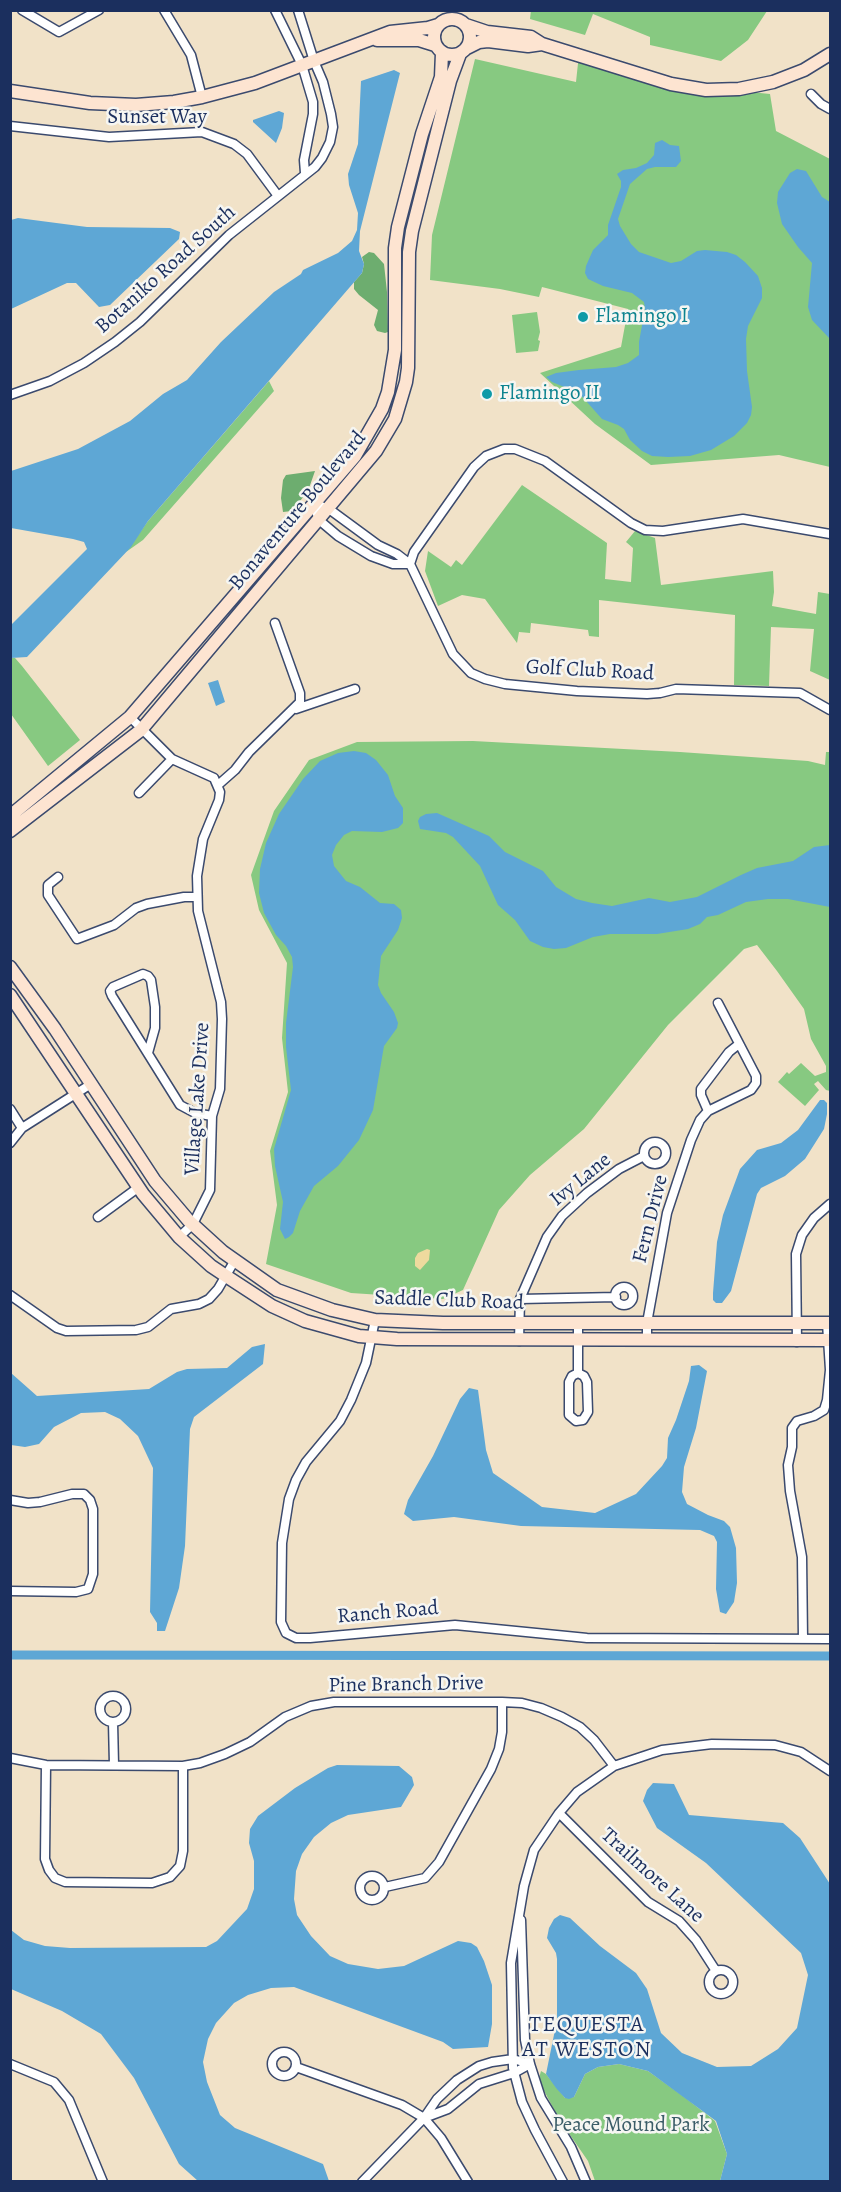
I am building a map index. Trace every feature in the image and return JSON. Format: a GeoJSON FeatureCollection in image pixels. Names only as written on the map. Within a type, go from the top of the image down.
{"type":"FeatureCollection","features":[{"type":"Feature","properties":{"kind":"street"},"geometry":{"type":"LineString","coordinates":[[22,10],[59,32],[99,10]]}},
{"type":"Feature","properties":{"kind":"street"},"geometry":{"type":"LineString","coordinates":[[164,10],[191,55],[202,97]]}},
{"type":"Feature","properties":{"kind":"street"},"geometry":{"type":"LineString","coordinates":[[275,10],[308,63]]}},
{"type":"Feature","properties":{"kind":"street"},"geometry":{"type":"LineString","coordinates":[[298,10],[313,102],[313,114],[304,160],[305,173]]}},
{"type":"Feature","properties":{"kind":"street"},"geometry":{"type":"LineString","coordinates":[[10,91],[90,102],[136,105],[202,97],[255,83],[390,32],[428,28],[442,19],[461,19],[487,32],[531,37],[542,44],[690,88],[723,90],[754,86],[782,79],[804,70],[831,54]]}},
{"type":"Feature","properties":{"kind":"street"},"geometry":{"type":"LineString","coordinates":[[438,49],[433,36],[442,19]]}},
{"type":"Feature","properties":{"kind":"street"},"geometry":{"type":"LineString","coordinates":[[461,19],[470,35],[463,51]]}},
{"type":"Feature","properties":{"kind":"street"},"geometry":{"type":"LineString","coordinates":[[370,40],[419,40],[451,56],[479,42],[528,46],[542,44]]}},
{"type":"Feature","properties":{"kind":"street","name":"Bonaventure Boulevard"},"geometry":{"type":"LineString","coordinates":[[10,816],[130,717],[356,456],[382,409],[388,392],[395,350],[395,248],[398,227],[422,134],[441,77],[438,49]]}},
{"type":"Feature","properties":{"kind":"street","name":"Bonaventure Boulevard"},"geometry":{"type":"LineString","coordinates":[[10,831],[141,730],[329,509],[376,451],[395,419],[402,399],[408,368],[409,252],[412,231],[450,81],[463,51]]}},
{"type":"Feature","properties":{"kind":"street","name":"Botaniko Road South"},"geometry":{"type":"LineString","coordinates":[[10,395],[50,381],[84,363],[115,342],[140,322],[229,235],[315,167],[330,142],[333,128],[323,82],[308,63]]}},
{"type":"Feature","properties":{"kind":"street"},"geometry":{"type":"LineString","coordinates":[[811,93],[821,105],[831,109]]}},
{"type":"Feature","properties":{"kind":"street","name":"Sunset Way"},"geometry":{"type":"LineString","coordinates":[[10,126],[109,137],[202,132],[234,144],[247,154],[278,196]]}},
{"type":"Feature","properties":{"kind":"street"},"geometry":{"type":"LineString","coordinates":[[410,564],[414,552],[474,466],[486,456],[504,449],[514,449],[545,461],[631,523],[645,530],[663,531],[743,519],[831,534]]}},
{"type":"Feature","properties":{"kind":"street"},"geometry":{"type":"LineString","coordinates":[[313,503],[329,509],[378,545],[397,554],[410,564]]}},
{"type":"Feature","properties":{"kind":"street"},"geometry":{"type":"LineString","coordinates":[[313,503],[319,519],[338,536],[372,556],[393,564],[410,564]]}},
{"type":"Feature","properties":{"kind":"street"},"geometry":{"type":"LineString","coordinates":[[372,556],[378,545]]}},
{"type":"Feature","properties":{"kind":"street","name":"Golf Club Road"},"geometry":{"type":"LineString","coordinates":[[410,564],[453,654],[471,674],[485,679],[505,684],[577,691],[647,694],[676,689],[800,693],[831,710]]}},
{"type":"Feature","properties":{"kind":"street"},"geometry":{"type":"LineString","coordinates":[[130,717],[172,759],[209,775],[218,784],[235,770],[249,752],[300,702],[300,693],[275,623]]}},
{"type":"Feature","properties":{"kind":"street"},"geometry":{"type":"LineString","coordinates":[[295,709],[356,689]]}},
{"type":"Feature","properties":{"kind":"street"},"geometry":{"type":"LineString","coordinates":[[139,793],[172,759]]}},
{"type":"Feature","properties":{"kind":"street","name":"Village Lake Drive"},"geometry":{"type":"LineString","coordinates":[[179,1238],[193,1224],[210,1190],[212,1116],[220,1089],[222,1019],[219,991],[198,911],[197,897],[199,856],[208,824],[219,800],[218,784]]}},
{"type":"Feature","properties":{"kind":"street"},"geometry":{"type":"LineString","coordinates":[[58,877],[48,885],[48,895],[77,939],[114,925],[136,908],[147,904],[184,897],[197,897]]}},
{"type":"Feature","properties":{"kind":"street","name":"Saddle Club Road"},"geometry":{"type":"LineString","coordinates":[[10,967],[155,1181],[193,1224],[235,1260],[277,1290],[332,1310],[375,1320],[443,1323],[829,1323]]}},
{"type":"Feature","properties":{"kind":"street"},"geometry":{"type":"LineString","coordinates":[[148,1053],[155,1028],[155,1007],[150,980],[143,974],[113,987],[110,991],[148,1053],[180,1105],[195,1113],[212,1116]]}},
{"type":"Feature","properties":{"kind":"street","name":"Saddle Club Road"},"geometry":{"type":"LineString","coordinates":[[10,995],[139,1187],[179,1238],[226,1276],[272,1306],[305,1321],[340,1332],[371,1337],[434,1341],[829,1340]]}},
{"type":"Feature","properties":{"kind":"street"},"geometry":{"type":"LineString","coordinates":[[718,1003],[756,1076],[756,1083],[751,1090],[708,1111],[701,1095],[701,1089],[729,1052],[739,1044]]}},
{"type":"Feature","properties":{"kind":"street"},"geometry":{"type":"LineString","coordinates":[[10,1143],[22,1128],[91,1084]]}},
{"type":"Feature","properties":{"kind":"street"},"geometry":{"type":"LineString","coordinates":[[10,1109],[22,1128]]}},
{"type":"Feature","properties":{"kind":"street","name":"Fern Drive"},"geometry":{"type":"LineString","coordinates":[[647,1341],[647,1323],[667,1213],[691,1140],[700,1120],[708,1111]]}},
{"type":"Feature","properties":{"kind":"street","name":"Ivy Lane"},"geometry":{"type":"LineString","coordinates":[[519,1341],[520,1299],[548,1238],[562,1216],[587,1193],[619,1169],[644,1156]]}},
{"type":"Feature","properties":{"kind":"street"},"geometry":{"type":"LineString","coordinates":[[98,1217],[139,1187]]}},
{"type":"Feature","properties":{"kind":"street"},"geometry":{"type":"LineString","coordinates":[[797,1341],[796,1254],[802,1235],[814,1218],[831,1204]]}},
{"type":"Feature","properties":{"kind":"street"},"geometry":{"type":"LineString","coordinates":[[10,1295],[57,1328],[66,1331],[135,1330],[148,1327],[171,1309],[204,1302],[218,1289],[235,1260]]}},
{"type":"Feature","properties":{"kind":"street"},"geometry":{"type":"LineString","coordinates":[[520,1299],[616,1297]]}},
{"type":"Feature","properties":{"kind":"street","name":"Ranch Road"},"geometry":{"type":"LineString","coordinates":[[375,1320],[366,1363],[351,1400],[340,1421],[306,1462],[289,1499],[282,1543],[281,1622],[286,1633],[296,1638],[310,1638],[455,1625],[587,1638],[831,1639]]}},
{"type":"Feature","properties":{"kind":"street"},"geometry":{"type":"LineString","coordinates":[[578,1323],[578,1373]]}},
{"type":"Feature","properties":{"kind":"street"},"geometry":{"type":"LineString","coordinates":[[803,1639],[802,1557],[790,1491],[788,1465],[792,1447],[792,1428],[797,1421],[824,1410],[827,1400],[830,1370],[829,1323]]}},
{"type":"Feature","properties":{"kind":"street"},"geometry":{"type":"LineString","coordinates":[[578,1373],[584,1376],[587,1383],[588,1412],[583,1420],[576,1421],[569,1415],[569,1382],[572,1376],[578,1373]]}},
{"type":"Feature","properties":{"kind":"street"},"geometry":{"type":"LineString","coordinates":[[10,1500],[40,1502],[72,1494],[84,1494],[90,1500],[93,1509],[93,1574],[88,1588],[76,1592],[10,1591]]}},
{"type":"Feature","properties":{"kind":"street","name":"Pine Branch Drive"},"geometry":{"type":"LineString","coordinates":[[10,1758],[46,1765],[183,1766],[225,1754],[250,1742],[285,1717],[311,1706],[334,1702],[502,1702],[522,1703],[542,1708],[580,1727],[594,1740],[614,1766]]}},
{"type":"Feature","properties":{"kind":"street"},"geometry":{"type":"LineString","coordinates":[[385,1887],[425,1878],[439,1862],[491,1768],[499,1749],[502,1732],[502,1702]]}},
{"type":"Feature","properties":{"kind":"street"},"geometry":{"type":"LineString","coordinates":[[113,1722],[114,1765]]}},
{"type":"Feature","properties":{"kind":"street"},"geometry":{"type":"LineString","coordinates":[[563,2181],[522,2102],[514,2073],[511,1963],[520,1904],[534,1850],[559,1813],[577,1792],[614,1766],[663,1750],[712,1744],[775,1745],[801,1752],[831,1771]]}},
{"type":"Feature","properties":{"kind":"street"},"geometry":{"type":"LineString","coordinates":[[46,1765],[45,1860],[55,1878],[65,1882],[152,1883],[170,1877],[180,1866],[183,1851],[183,1766]]}},
{"type":"Feature","properties":{"kind":"street","name":"Trailmore Lane"},"geometry":{"type":"LineString","coordinates":[[559,1813],[648,1902],[679,1921],[696,1940],[716,1971]]}},
{"type":"Feature","properties":{"kind":"street"},"geometry":{"type":"LineString","coordinates":[[520,1904],[524,1963],[525,2040],[530,2064],[541,2098],[571,2147],[586,2181]]}},
{"type":"Feature","properties":{"kind":"street"},"geometry":{"type":"LineString","coordinates":[[362,2181],[424,2118],[437,2099],[457,2080],[492,2062],[513,2059],[530,2064]]}},
{"type":"Feature","properties":{"kind":"street"},"geometry":{"type":"LineString","coordinates":[[10,2064],[54,2082],[69,2100],[103,2181]]}},
{"type":"Feature","properties":{"kind":"street"},"geometry":{"type":"LineString","coordinates":[[424,2118],[448,2109],[479,2084],[514,2073],[530,2064]]}},
{"type":"Feature","properties":{"kind":"street"},"geometry":{"type":"LineString","coordinates":[[296,2067],[402,2104],[424,2118],[441,2138],[468,2181]]}},
{"type":"Feature","properties":{"kind":"green space"},"geometry":{"type":"Polygon","coordinates":[[[531,10],[767,11],[748,40],[721,61],[650,45],[650,37],[593,14],[585,35],[530,19],[531,10]]]}},
{"type":"Feature","properties":{"kind":"green space"},"geometry":{"type":"Polygon","coordinates":[[[579,54],[671,84],[770,94],[776,131],[830,159],[830,467],[779,455],[651,465],[595,424],[540,373],[621,347],[628,309],[542,287],[539,297],[500,289],[430,280],[432,235],[475,59],[576,82],[579,54]]]}},
{"type":"Feature","properties":{"kind":"green space"},"geometry":{"type":"Polygon","coordinates":[[[369,252],[374,253],[384,264],[388,332],[385,333],[377,331],[374,325],[378,310],[354,289],[354,282],[362,273],[364,264],[362,257],[369,252]]]}},
{"type":"Feature","properties":{"kind":"green space"},"geometry":{"type":"Polygon","coordinates":[[[537,312],[540,332],[538,351],[516,353],[512,315],[537,312]]]}},
{"type":"Feature","properties":{"kind":"green space"},"geometry":{"type":"Polygon","coordinates":[[[269,381],[274,391],[143,540],[126,552],[148,521],[269,381]]]}},
{"type":"Feature","properties":{"kind":"green space"},"geometry":{"type":"Polygon","coordinates":[[[315,471],[308,491],[292,511],[283,512],[281,498],[283,480],[286,475],[315,471]]]}},
{"type":"Feature","properties":{"kind":"green space"},"geometry":{"type":"Polygon","coordinates":[[[522,485],[607,543],[605,579],[631,582],[633,548],[626,542],[635,531],[655,538],[661,585],[773,571],[772,606],[816,614],[818,592],[830,594],[830,680],[810,671],[814,629],[771,627],[769,686],[734,685],[735,615],[599,600],[599,637],[589,636],[588,630],[531,623],[530,633],[519,632],[517,643],[485,599],[462,595],[438,606],[425,571],[428,551],[451,567],[456,560],[462,565],[522,485]]]}},
{"type":"Feature","properties":{"kind":"green space"},"geometry":{"type":"Polygon","coordinates":[[[10,658],[15,658],[22,666],[80,740],[48,766],[11,714],[10,658]]]}},
{"type":"Feature","properties":{"kind":"green space"},"geometry":{"type":"Polygon","coordinates":[[[473,741],[680,752],[808,761],[825,765],[826,752],[830,752],[830,1091],[818,1081],[814,1084],[819,1090],[805,1106],[778,1082],[787,1072],[789,1074],[801,1063],[815,1076],[826,1072],[826,1066],[811,1039],[804,1009],[757,945],[744,949],[668,1025],[584,1129],[530,1175],[499,1210],[463,1290],[443,1299],[351,1293],[266,1264],[277,1205],[270,1151],[288,1092],[282,1038],[287,963],[259,910],[251,875],[274,811],[309,760],[357,742],[473,741]]]}},
{"type":"Feature","properties":{"kind":"green space","name":"Peace Mound Park"},"geometry":{"type":"Polygon","coordinates":[[[619,2064],[648,2071],[715,2121],[727,2154],[720,2181],[595,2181],[588,2161],[559,2119],[539,2078],[541,2071],[565,2098],[574,2097],[585,2074],[598,2067],[619,2064]]]}},
{"type":"Feature","properties":{"kind":"sand"},"geometry":{"type":"Polygon","coordinates":[[[430,1250],[429,1260],[420,1270],[415,1266],[415,1258],[418,1253],[430,1250]]]}},
{"type":"Feature","properties":{"kind":"water"},"geometry":{"type":"Polygon","coordinates":[[[394,70],[400,73],[360,231],[359,251],[364,264],[362,273],[148,521],[131,547],[27,657],[11,658],[11,625],[87,549],[84,542],[11,528],[11,471],[78,449],[130,421],[163,394],[187,380],[221,342],[274,292],[301,274],[303,270],[338,253],[352,241],[357,230],[358,213],[348,174],[358,144],[361,81],[394,70]]]}},
{"type":"Feature","properties":{"kind":"water"},"geometry":{"type":"Polygon","coordinates":[[[279,111],[284,113],[282,128],[276,143],[253,120],[279,111]]]}},
{"type":"Feature","properties":{"kind":"water"},"geometry":{"type":"Polygon","coordinates":[[[662,140],[670,145],[679,146],[681,161],[676,167],[647,169],[630,184],[618,219],[631,244],[639,252],[671,263],[681,261],[697,251],[705,250],[736,255],[758,276],[762,288],[762,298],[748,326],[746,339],[751,415],[747,423],[734,436],[711,450],[690,456],[652,456],[642,451],[630,440],[624,429],[602,419],[579,393],[552,382],[546,377],[556,373],[616,367],[628,363],[639,355],[644,302],[632,293],[603,286],[588,279],[585,273],[593,250],[608,235],[608,225],[621,187],[617,174],[647,163],[654,155],[655,143],[662,140]]]}},
{"type":"Feature","properties":{"kind":"water"},"geometry":{"type":"Polygon","coordinates":[[[797,169],[806,171],[822,197],[830,202],[830,339],[812,320],[808,307],[812,263],[782,224],[777,203],[778,192],[790,173],[797,169]]]}},
{"type":"Feature","properties":{"kind":"water"},"geometry":{"type":"Polygon","coordinates":[[[18,218],[87,227],[170,228],[180,232],[179,239],[110,305],[99,307],[76,283],[67,283],[11,309],[11,220],[18,218]]]}},
{"type":"Feature","properties":{"kind":"water"},"geometry":{"type":"Polygon","coordinates":[[[218,680],[225,702],[216,706],[208,683],[218,680]]]}},
{"type":"Feature","properties":{"kind":"water"},"geometry":{"type":"Polygon","coordinates":[[[354,751],[366,753],[376,760],[388,775],[395,796],[403,808],[403,823],[398,828],[382,832],[352,831],[344,835],[332,855],[334,866],[346,881],[360,887],[380,903],[394,904],[401,910],[402,918],[398,930],[381,956],[378,985],[398,1023],[384,1046],[373,1110],[359,1140],[338,1166],[314,1186],[300,1211],[293,1233],[285,1239],[280,1229],[283,1202],[275,1166],[274,1149],[291,1090],[286,1023],[293,967],[292,957],[264,913],[259,893],[260,869],[266,843],[279,814],[303,779],[320,761],[338,753],[354,751]]]}},
{"type":"Feature","properties":{"kind":"water"},"geometry":{"type":"Polygon","coordinates":[[[437,813],[489,836],[505,852],[543,871],[556,887],[576,899],[612,906],[649,898],[670,902],[697,897],[757,868],[793,861],[814,847],[830,845],[830,907],[788,899],[746,902],[718,915],[707,917],[700,924],[688,929],[657,934],[610,934],[593,937],[566,948],[543,947],[530,941],[515,920],[498,905],[480,866],[453,837],[446,833],[420,829],[418,821],[420,817],[437,813]]]}},
{"type":"Feature","properties":{"kind":"water"},"geometry":{"type":"Polygon","coordinates":[[[820,1100],[827,1103],[824,1129],[805,1159],[785,1176],[761,1188],[757,1194],[731,1291],[722,1303],[716,1303],[713,1300],[713,1293],[717,1242],[723,1215],[740,1169],[757,1150],[781,1143],[798,1130],[820,1100]]]}},
{"type":"Feature","properties":{"kind":"water"},"geometry":{"type":"Polygon","coordinates":[[[265,1344],[263,1364],[194,1417],[190,1429],[185,1546],[179,1588],[165,1631],[157,1631],[157,1623],[150,1612],[153,1468],[138,1436],[120,1419],[105,1412],[81,1413],[54,1427],[39,1444],[25,1447],[11,1445],[11,1373],[37,1396],[149,1389],[177,1372],[187,1369],[227,1368],[252,1347],[265,1344]]]}},
{"type":"Feature","properties":{"kind":"water"},"geometry":{"type":"Polygon","coordinates":[[[699,1365],[707,1371],[696,1428],[684,1467],[682,1492],[687,1504],[724,1521],[730,1527],[736,1548],[737,1583],[734,1602],[726,1614],[720,1612],[716,1589],[717,1542],[714,1536],[700,1530],[521,1526],[454,1517],[413,1521],[404,1514],[408,1500],[433,1456],[460,1399],[469,1388],[478,1390],[486,1450],[493,1473],[542,1507],[595,1513],[636,1494],[667,1458],[668,1438],[689,1381],[691,1366],[699,1365]]]}},
{"type":"Feature","properties":{"kind":"water"},"geometry":{"type":"Polygon","coordinates":[[[337,1765],[399,1766],[412,1777],[414,1785],[401,1807],[348,1815],[331,1823],[314,1837],[302,1854],[296,1871],[294,1899],[297,1915],[311,1936],[330,1956],[348,1964],[378,1969],[404,1966],[458,1941],[471,1943],[477,1947],[492,1985],[492,2024],[488,2047],[453,2049],[443,2042],[294,1987],[271,1988],[248,1995],[234,2003],[216,2023],[208,2039],[203,2062],[207,2082],[220,2115],[235,2128],[323,2164],[329,2181],[198,2181],[179,2164],[134,2078],[101,2034],[62,2011],[11,1989],[11,1930],[24,1940],[45,1946],[70,1948],[206,1947],[217,1941],[247,1909],[254,1889],[254,1861],[249,1843],[250,1829],[258,1816],[295,1788],[337,1765]]]}},
{"type":"Feature","properties":{"kind":"water"},"geometry":{"type":"Polygon","coordinates":[[[653,1783],[674,1784],[689,1815],[783,1823],[800,1838],[830,1884],[830,2181],[720,2181],[727,2154],[716,2121],[648,2071],[619,2064],[598,2067],[585,2074],[574,2097],[569,2099],[565,2098],[546,2074],[557,2020],[557,1959],[547,1938],[554,1919],[560,1915],[570,1918],[600,1946],[636,1973],[647,1989],[661,2033],[682,2053],[717,2067],[751,2066],[778,2049],[797,2028],[808,1975],[801,1953],[706,1863],[657,1828],[643,1801],[647,1790],[653,1783]]]}},
{"type":"Feature","properties":{"kind":"waterway"},"geometry":{"type":"LineString","coordinates":[[10,1655],[830,1656]]}},
{"type":"Feature","properties":{"kind":"place","name":"Flamingo I"},"geometry":{"type":"Point","coordinates":[583,317]}},
{"type":"Feature","properties":{"kind":"place","name":"Flamingo II"},"geometry":{"type":"Point","coordinates":[487,394]}},
{"type":"Feature","properties":{"kind":"district","name":"TEQUESTA AT WESTON"},"geometry":{"type":"Point","coordinates":[587,2038]}}]}
